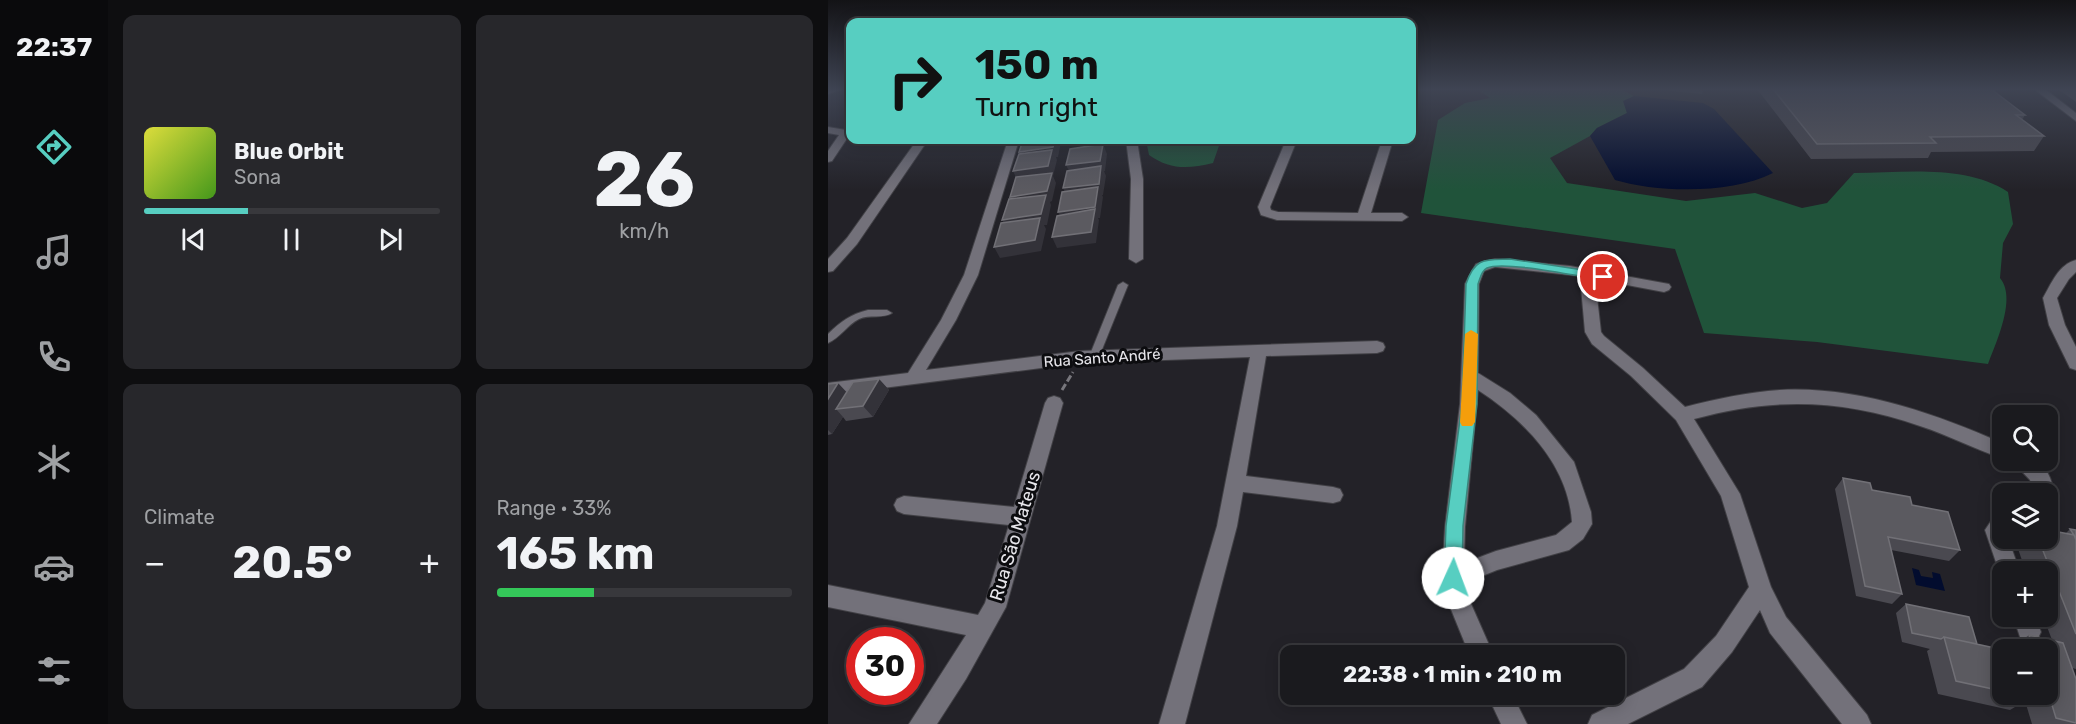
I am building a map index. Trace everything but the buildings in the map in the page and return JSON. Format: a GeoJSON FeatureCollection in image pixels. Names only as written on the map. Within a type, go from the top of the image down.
{"type":"FeatureCollection","features":[{"type":"Feature","properties":{"kind":"street"},"geometry":{"type":"LineString","coordinates":[[828,130],[845,134],[828,159]]}},
{"type":"Feature","properties":{"kind":"street"},"geometry":{"type":"LineString","coordinates":[[828,268],[852,241],[919,144]]}},
{"type":"Feature","properties":{"kind":"street"},"geometry":{"type":"LineString","coordinates":[[913,378],[944,329],[972,271],[1012,144]]}},
{"type":"Feature","properties":{"kind":"street"},"geometry":{"type":"LineString","coordinates":[[1132,144],[1137,179],[1136,259]]}},
{"type":"Feature","properties":{"kind":"street"},"geometry":{"type":"LineString","coordinates":[[1289,144],[1264,207],[1266,212],[1278,216],[1402,217]]}},
{"type":"Feature","properties":{"kind":"street"},"geometry":{"type":"LineString","coordinates":[[1363,216],[1387,144]]}},
{"type":"Feature","properties":{"kind":"street"},"geometry":{"type":"LineString","coordinates":[[1478,645],[1458,597],[1453,578],[1455,526],[1469,404],[1472,284],[1477,270],[1484,264],[1510,262],[1664,287]]}},
{"type":"Feature","properties":{"kind":"street"},"geometry":{"type":"LineString","coordinates":[[2076,264],[2063,276],[2050,298],[2057,325],[2076,364]]}},
{"type":"Feature","properties":{"kind":"street"},"geometry":{"type":"LineString","coordinates":[[1587,274],[1593,332],[1598,340],[1637,372],[1682,415],[1730,494],[1761,589],[1778,625],[1858,724]]}},
{"type":"Feature","properties":{"kind":"street","name":"Rua Santo André"},"geometry":{"type":"LineString","coordinates":[[828,389],[1087,357],[1377,347]]}},
{"type":"Feature","properties":{"kind":"street"},"geometry":{"type":"LineString","coordinates":[[1172,724],[1224,537],[1259,352]]}},
{"type":"Feature","properties":{"kind":"street"},"geometry":{"type":"LineString","coordinates":[[1453,578],[1496,561],[1562,543],[1582,524],[1581,512],[1567,466],[1530,420],[1504,399],[1470,377]]}},
{"type":"Feature","properties":{"kind":"street"},"geometry":{"type":"LineString","coordinates":[[1682,415],[1753,399],[1794,396],[1834,399],[1882,408],[1929,421],[1992,447]]}},
{"type":"Feature","properties":{"kind":"street","name":"Rua São Mateus"},"geometry":{"type":"LineString","coordinates":[[922,724],[958,671],[995,607],[1054,403]]}},
{"type":"Feature","properties":{"kind":"street"},"geometry":{"type":"LineString","coordinates":[[1234,483],[1332,495]]}},
{"type":"Feature","properties":{"kind":"street"},"geometry":{"type":"LineString","coordinates":[[904,505],[1021,517]]}},
{"type":"Feature","properties":{"kind":"street"},"geometry":{"type":"LineString","coordinates":[[1601,724],[1693,678],[1724,644],[1761,589]]}},
{"type":"Feature","properties":{"kind":"street"},"geometry":{"type":"LineString","coordinates":[[828,596],[983,627]]}},
{"type":"Feature","properties":{"kind":"street"},"geometry":{"type":"LineString","coordinates":[[1504,705],[1514,724]]}},
{"type":"Feature","properties":{"kind":"lane"},"geometry":{"type":"LineString","coordinates":[[1087,357],[1123,285]]}},
{"type":"Feature","properties":{"kind":"lane"},"geometry":{"type":"LineString","coordinates":[[828,340],[842,325],[859,314],[887,313]]}},
{"type":"Feature","properties":{"kind":"path"},"geometry":{"type":"LineString","coordinates":[[1054,403],[1087,357]]}},
{"type":"Feature","properties":{"kind":"green space"},"geometry":{"type":"Polygon","coordinates":[[[1437,123],[1607,123],[1597,128],[1590,136],[1550,158],[1567,183],[1686,201],[1755,193],[1802,208],[1827,203],[1854,173],[1934,172],[1973,177],[2008,192],[2013,224],[2003,243],[2000,278],[2005,287],[2006,308],[1988,364],[1817,342],[1704,333],[1675,249],[1421,213],[1437,123]]]}},
{"type":"Feature","properties":{"kind":"green space"},"geometry":{"type":"Polygon","coordinates":[[[1147,144],[1220,144],[1213,163],[1195,166],[1172,166],[1149,155],[1147,144]]]}},
{"type":"Feature","properties":{"kind":"water"},"geometry":{"type":"Polygon","coordinates":[[[1607,123],[1727,123],[1773,173],[1737,185],[1695,189],[1652,187],[1615,180],[1590,136],[1597,128],[1607,123]]]}},
{"type":"Feature","properties":{"kind":"water"},"geometry":{"type":"Polygon","coordinates":[[[1912,568],[1919,570],[1921,576],[1933,578],[1932,572],[1940,574],[1945,591],[1916,585],[1912,568]]]}},
{"type":"Feature","properties":{"kind":"slow traffic"},"geometry":{"type":"LineString","coordinates":[[1467,422],[1471,334]]}},
{"type":"Feature","properties":{"kind":"route"},"geometry":{"type":"LineString","coordinates":[[1453,578],[1455,526],[1469,404],[1472,284],[1477,270],[1484,264],[1510,262],[1603,277]]}}]}
